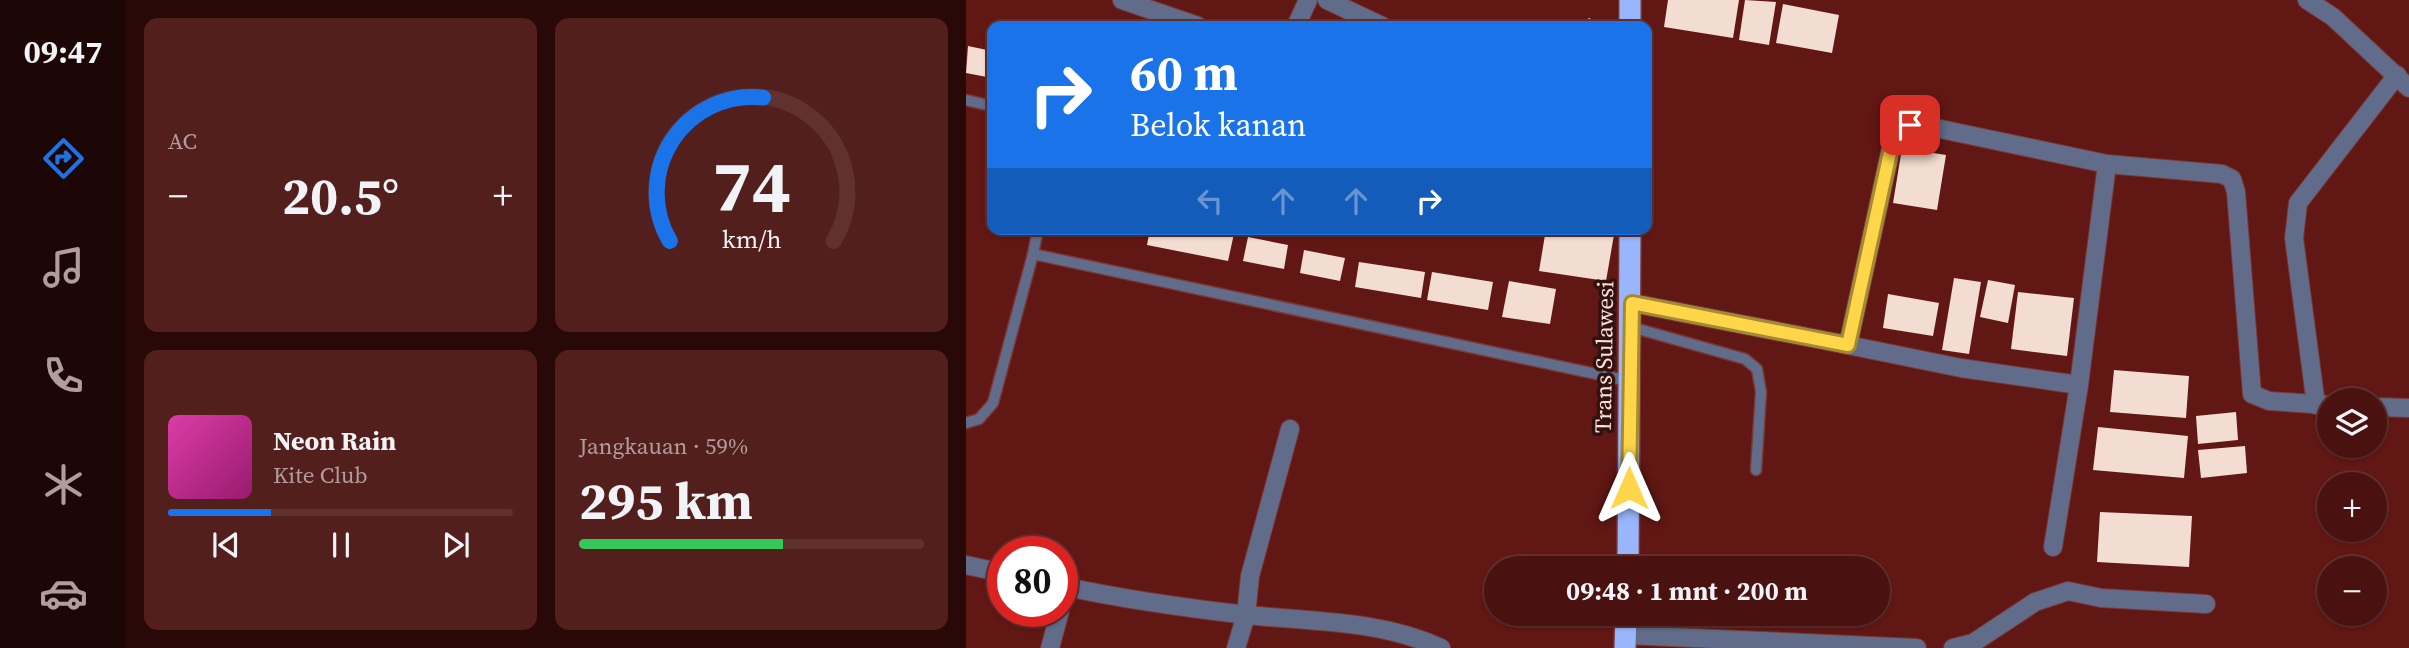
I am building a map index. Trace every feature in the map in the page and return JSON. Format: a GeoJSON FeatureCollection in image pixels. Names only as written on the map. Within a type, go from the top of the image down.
{"type":"FeatureCollection","features":[{"type":"Feature","properties":{"kind":"highway"},"geometry":{"type":"LineString","coordinates":[[1630,0],[1630,21]]}},
{"type":"Feature","properties":{"kind":"highway","name":"Trans Sulawesi"},"geometry":{"type":"LineString","coordinates":[[1628,556],[1632,303],[1630,235]]}},
{"type":"Feature","properties":{"kind":"street"},"geometry":{"type":"LineString","coordinates":[[1122,0],[1183,21]]}},
{"type":"Feature","properties":{"kind":"street"},"geometry":{"type":"LineString","coordinates":[[1298,21],[1308,0]]}},
{"type":"Feature","properties":{"kind":"street"},"geometry":{"type":"LineString","coordinates":[[1327,0],[1371,21]]}},
{"type":"Feature","properties":{"kind":"street"},"geometry":{"type":"LineString","coordinates":[[2307,0],[2333,17],[2403,82],[2298,203],[2294,239],[2320,388]]}},
{"type":"Feature","properties":{"kind":"street"},"geometry":{"type":"LineString","coordinates":[[1848,345],[1891,148],[1903,128],[1926,126],[2107,164],[2222,174],[2232,179],[2236,192],[2252,394],[2269,401],[2317,405]]}},
{"type":"Feature","properties":{"kind":"street"},"geometry":{"type":"LineString","coordinates":[[2053,547],[2080,385],[2107,164]]}},
{"type":"Feature","properties":{"kind":"street"},"geometry":{"type":"LineString","coordinates":[[1632,303],[1961,368],[2080,385]]}},
{"type":"Feature","properties":{"kind":"street"},"geometry":{"type":"LineString","coordinates":[[2387,407],[2409,408]]}},
{"type":"Feature","properties":{"kind":"street"},"geometry":{"type":"LineString","coordinates":[[1236,648],[1246,615],[1250,576],[1290,429]]}},
{"type":"Feature","properties":{"kind":"street"},"geometry":{"type":"LineString","coordinates":[[967,566],[987,570]]}},
{"type":"Feature","properties":{"kind":"street"},"geometry":{"type":"LineString","coordinates":[[1953,648],[1973,643],[2035,602],[2068,591],[2101,598],[2206,604]]}},
{"type":"Feature","properties":{"kind":"street"},"geometry":{"type":"LineString","coordinates":[[1078,594],[1246,615],[1363,624],[1396,631],[1441,648]]}},
{"type":"Feature","properties":{"kind":"street"},"geometry":{"type":"LineString","coordinates":[[1050,648],[1056,627]]}},
{"type":"Feature","properties":{"kind":"street"},"geometry":{"type":"LineString","coordinates":[[1626,633],[1917,648]]}},
{"type":"Feature","properties":{"kind":"lane"},"geometry":{"type":"LineString","coordinates":[[966,100],[987,105]]}},
{"type":"Feature","properties":{"kind":"lane"},"geometry":{"type":"LineString","coordinates":[[966,423],[979,418],[993,403],[1037,235]]}},
{"type":"Feature","properties":{"kind":"lane"},"geometry":{"type":"LineString","coordinates":[[1033,254],[1629,381]]}},
{"type":"Feature","properties":{"kind":"lane"},"geometry":{"type":"LineString","coordinates":[[1631,327],[1745,359],[1757,369],[1761,392],[1756,470]]}},
{"type":"Feature","properties":{"kind":"building"},"geometry":{"type":"Polygon","coordinates":[[[1668,0],[1739,0],[1733,38],[1664,27],[1668,0]]]}},
{"type":"Feature","properties":{"kind":"building"},"geometry":{"type":"Polygon","coordinates":[[[1745,0],[1776,2],[1769,45],[1739,40],[1745,0]]]}},
{"type":"Feature","properties":{"kind":"building"},"geometry":{"type":"Polygon","coordinates":[[[1783,4],[1839,15],[1832,53],[1776,43],[1783,4]]]}},
{"type":"Feature","properties":{"kind":"building"},"geometry":{"type":"Polygon","coordinates":[[[968,46],[987,50],[987,77],[966,73],[968,46]]]}},
{"type":"Feature","properties":{"kind":"building"},"geometry":{"type":"Polygon","coordinates":[[[1902,148],[1946,155],[1937,210],[1893,203],[1902,148]]]}},
{"type":"Feature","properties":{"kind":"building"},"geometry":{"type":"Polygon","coordinates":[[[1149,235],[1234,235],[1228,261],[1147,245],[1149,235]]]}},
{"type":"Feature","properties":{"kind":"building"},"geometry":{"type":"Polygon","coordinates":[[[1545,235],[1614,235],[1606,281],[1539,271],[1545,235]]]}},
{"type":"Feature","properties":{"kind":"building"},"geometry":{"type":"Polygon","coordinates":[[[1248,237],[1288,245],[1284,269],[1243,261],[1248,237]]]}},
{"type":"Feature","properties":{"kind":"building"},"geometry":{"type":"Polygon","coordinates":[[[1304,250],[1345,258],[1340,281],[1300,273],[1304,250]]]}},
{"type":"Feature","properties":{"kind":"building"},"geometry":{"type":"Polygon","coordinates":[[[1359,262],[1425,272],[1421,298],[1355,287],[1359,262]]]}},
{"type":"Feature","properties":{"kind":"building"},"geometry":{"type":"Polygon","coordinates":[[[1432,272],[1493,282],[1488,310],[1427,300],[1432,272]]]}},
{"type":"Feature","properties":{"kind":"building"},"geometry":{"type":"Polygon","coordinates":[[[1954,278],[1981,282],[1969,354],[1942,350],[1954,278]]]}},
{"type":"Feature","properties":{"kind":"building"},"geometry":{"type":"Polygon","coordinates":[[[1988,280],[2015,285],[2008,323],[1980,317],[1988,280]]]}},
{"type":"Feature","properties":{"kind":"building"},"geometry":{"type":"Polygon","coordinates":[[[1509,281],[1556,289],[1550,324],[1502,317],[1509,281]]]}},
{"type":"Feature","properties":{"kind":"building"},"geometry":{"type":"Polygon","coordinates":[[[2018,292],[2074,298],[2067,356],[2011,349],[2018,292]]]}},
{"type":"Feature","properties":{"kind":"building"},"geometry":{"type":"Polygon","coordinates":[[[1888,294],[1939,303],[1933,336],[1883,328],[1888,294]]]}},
{"type":"Feature","properties":{"kind":"building"},"geometry":{"type":"Polygon","coordinates":[[[2114,370],[2189,376],[2186,418],[2110,412],[2114,370]]]}},
{"type":"Feature","properties":{"kind":"building"},"geometry":{"type":"Polygon","coordinates":[[[2236,412],[2238,440],[2198,444],[2196,416],[2236,412]]]}},
{"type":"Feature","properties":{"kind":"building"},"geometry":{"type":"Polygon","coordinates":[[[2098,427],[2188,436],[2184,478],[2093,470],[2098,427]]]}},
{"type":"Feature","properties":{"kind":"building"},"geometry":{"type":"Polygon","coordinates":[[[2245,446],[2247,473],[2201,478],[2198,450],[2245,446]]]}},
{"type":"Feature","properties":{"kind":"building"},"geometry":{"type":"Polygon","coordinates":[[[2100,512],[2192,516],[2189,567],[2097,562],[2100,512]]]}},
{"type":"Feature","properties":{"kind":"route"},"geometry":{"type":"LineString","coordinates":[[1629,488],[1632,303],[1848,345],[1891,148],[1903,128],[1910,125]]}}]}
